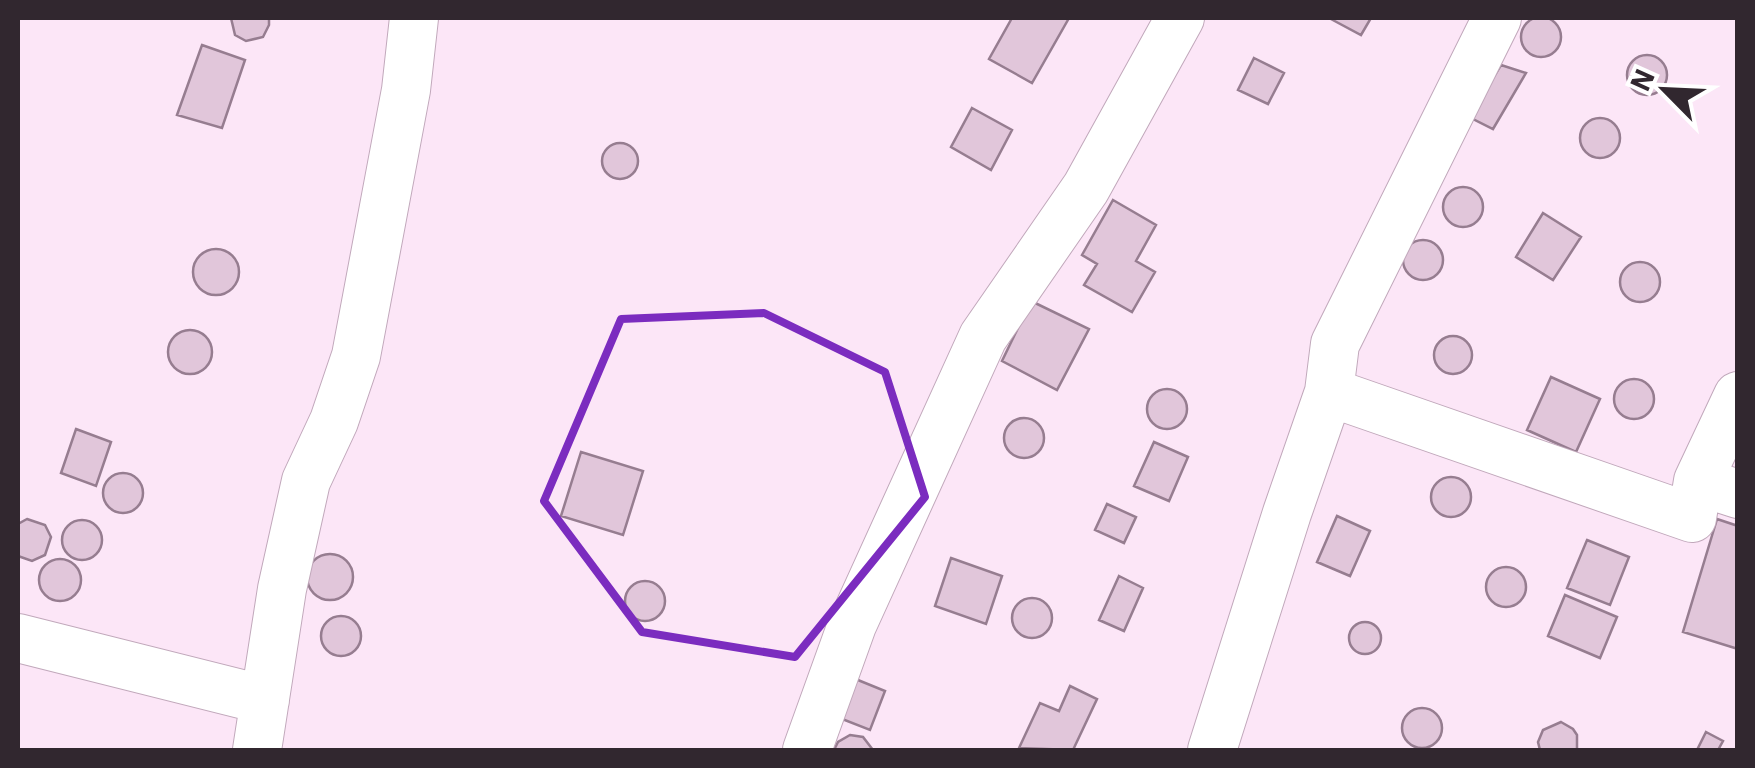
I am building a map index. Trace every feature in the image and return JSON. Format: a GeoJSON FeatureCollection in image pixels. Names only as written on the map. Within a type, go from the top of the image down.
{"type":"FeatureCollection","features":[{"type":"Feature","properties":{"kind":"street"},"geometry":{"type":"LineString","coordinates":[[257,750],[282,589],[306,481],[334,421],[356,356],[406,90],[414,18]]}},
{"type":"Feature","properties":{"kind":"street"},"geometry":{"type":"LineString","coordinates":[[807,750],[852,625],[983,337],[1086,188],[1180,18]]}},
{"type":"Feature","properties":{"kind":"street"},"geometry":{"type":"LineString","coordinates":[[1212,750],[1330,392],[1335,344],[1498,18]]}},
{"type":"Feature","properties":{"kind":"street"},"geometry":{"type":"LineString","coordinates":[[1330,392],[1692,518],[1718,487],[1738,396]]}},
{"type":"Feature","properties":{"kind":"street"},"geometry":{"type":"LineString","coordinates":[[18,638],[264,700]]}},
{"type":"Feature","properties":{"kind":"highlighted area"},"geometry":{"type":"Polygon","coordinates":[[[764,313],[885,372],[925,497],[795,657],[642,632],[544,501],[621,319],[764,313]]]}},
{"type":"Feature","properties":{"kind":"building"},"geometry":{"type":"Polygon","coordinates":[[[1541,17],[1555,23],[1561,37],[1555,51],[1541,57],[1527,51],[1521,37],[1527,23],[1541,17]]]}},
{"type":"Feature","properties":{"kind":"building"},"geometry":{"type":"Polygon","coordinates":[[[231,18],[269,18],[269,25],[263,37],[246,41],[235,35],[231,18]]]}},
{"type":"Feature","properties":{"kind":"building"},"geometry":{"type":"Polygon","coordinates":[[[1012,18],[1069,18],[1032,83],[989,59],[1012,18]]]}},
{"type":"Feature","properties":{"kind":"building"},"geometry":{"type":"Polygon","coordinates":[[[1329,18],[1371,18],[1361,35],[1329,18]]]}},
{"type":"Feature","properties":{"kind":"building"},"geometry":{"type":"Polygon","coordinates":[[[202,45],[245,60],[222,128],[177,115],[202,45]]]}},
{"type":"Feature","properties":{"kind":"building"},"geometry":{"type":"Polygon","coordinates":[[[1647,55],[1661,61],[1667,75],[1661,89],[1647,95],[1633,89],[1627,75],[1633,61],[1647,55]]]}},
{"type":"Feature","properties":{"kind":"building"},"geometry":{"type":"Polygon","coordinates":[[[1254,58],[1284,73],[1268,104],[1238,90],[1254,58]]]}},
{"type":"Feature","properties":{"kind":"building"},"geometry":{"type":"Polygon","coordinates":[[[1501,65],[1526,73],[1493,129],[1469,117],[1501,65]]]}},
{"type":"Feature","properties":{"kind":"building"},"geometry":{"type":"Polygon","coordinates":[[[972,108],[1012,130],[991,170],[951,147],[972,108]]]}},
{"type":"Feature","properties":{"kind":"building"},"geometry":{"type":"Polygon","coordinates":[[[1600,118],[1614,124],[1620,138],[1614,152],[1600,158],[1586,152],[1580,138],[1586,124],[1600,118]]]}},
{"type":"Feature","properties":{"kind":"building"},"geometry":{"type":"Polygon","coordinates":[[[620,143],[632,149],[638,161],[632,173],[620,179],[608,173],[602,161],[608,149],[620,143]]]}},
{"type":"Feature","properties":{"kind":"building"},"geometry":{"type":"Polygon","coordinates":[[[1463,187],[1477,193],[1483,207],[1477,221],[1463,227],[1449,221],[1443,207],[1449,193],[1463,187]]]}},
{"type":"Feature","properties":{"kind":"building"},"geometry":{"type":"Polygon","coordinates":[[[1113,200],[1156,225],[1136,261],[1155,272],[1132,312],[1084,285],[1097,264],[1082,255],[1113,200]]]}},
{"type":"Feature","properties":{"kind":"building"},"geometry":{"type":"Polygon","coordinates":[[[1543,213],[1581,237],[1553,280],[1516,257],[1543,213]]]}},
{"type":"Feature","properties":{"kind":"building"},"geometry":{"type":"Polygon","coordinates":[[[1423,240],[1437,246],[1443,260],[1437,274],[1423,280],[1409,274],[1403,260],[1409,246],[1423,240]]]}},
{"type":"Feature","properties":{"kind":"building"},"geometry":{"type":"Polygon","coordinates":[[[216,249],[233,255],[239,272],[233,289],[216,295],[199,289],[193,272],[199,255],[216,249]]]}},
{"type":"Feature","properties":{"kind":"building"},"geometry":{"type":"Polygon","coordinates":[[[1640,262],[1654,268],[1660,282],[1654,296],[1640,302],[1626,296],[1620,282],[1626,268],[1640,262]]]}},
{"type":"Feature","properties":{"kind":"building"},"geometry":{"type":"Polygon","coordinates":[[[1031,301],[1089,329],[1057,390],[1002,361],[1031,301]]]}},
{"type":"Feature","properties":{"kind":"building"},"geometry":{"type":"Polygon","coordinates":[[[190,330],[206,336],[212,352],[206,368],[190,374],[174,368],[168,352],[174,336],[190,330]]]}},
{"type":"Feature","properties":{"kind":"building"},"geometry":{"type":"Polygon","coordinates":[[[1453,336],[1466,342],[1472,355],[1466,368],[1453,374],[1440,368],[1434,355],[1440,342],[1453,336]]]}},
{"type":"Feature","properties":{"kind":"building"},"geometry":{"type":"Polygon","coordinates":[[[1551,377],[1600,399],[1576,452],[1527,430],[1551,377]]]}},
{"type":"Feature","properties":{"kind":"building"},"geometry":{"type":"Polygon","coordinates":[[[1634,379],[1648,385],[1654,399],[1648,413],[1634,419],[1620,413],[1614,399],[1620,385],[1634,379]]]}},
{"type":"Feature","properties":{"kind":"building"},"geometry":{"type":"Polygon","coordinates":[[[1167,389],[1181,395],[1187,409],[1181,423],[1167,429],[1153,423],[1147,409],[1153,395],[1167,389]]]}},
{"type":"Feature","properties":{"kind":"building"},"geometry":{"type":"Polygon","coordinates":[[[1024,418],[1038,424],[1044,438],[1038,452],[1024,458],[1010,452],[1004,438],[1010,424],[1024,418]]]}},
{"type":"Feature","properties":{"kind":"building"},"geometry":{"type":"Polygon","coordinates":[[[76,429],[111,442],[96,486],[61,473],[76,429]]]}},
{"type":"Feature","properties":{"kind":"building"},"geometry":{"type":"Polygon","coordinates":[[[1154,442],[1188,457],[1169,501],[1134,486],[1154,442]]]}},
{"type":"Feature","properties":{"kind":"building"},"geometry":{"type":"Polygon","coordinates":[[[581,452],[643,471],[623,535],[561,516],[581,452]]]}},
{"type":"Feature","properties":{"kind":"building"},"geometry":{"type":"Polygon","coordinates":[[[123,473],[137,479],[143,493],[137,507],[123,513],[109,507],[103,493],[109,479],[123,473]]]}},
{"type":"Feature","properties":{"kind":"building"},"geometry":{"type":"Polygon","coordinates":[[[1451,477],[1465,483],[1471,497],[1465,511],[1451,517],[1437,511],[1431,497],[1437,483],[1451,477]]]}},
{"type":"Feature","properties":{"kind":"building"},"geometry":{"type":"Polygon","coordinates":[[[1107,504],[1136,517],[1124,543],[1095,530],[1107,504]]]}},
{"type":"Feature","properties":{"kind":"building"},"geometry":{"type":"Polygon","coordinates":[[[1337,516],[1370,531],[1350,576],[1317,562],[1337,516]]]}},
{"type":"Feature","properties":{"kind":"building"},"geometry":{"type":"Polygon","coordinates":[[[27,519],[45,525],[51,537],[45,555],[32,561],[18,556],[18,524],[27,519]]]}},
{"type":"Feature","properties":{"kind":"building"},"geometry":{"type":"Polygon","coordinates":[[[1717,519],[1738,526],[1738,649],[1683,632],[1717,519]]]}},
{"type":"Feature","properties":{"kind":"building"},"geometry":{"type":"Polygon","coordinates":[[[82,520],[96,526],[102,540],[96,554],[82,560],[68,554],[62,540],[68,526],[82,520]]]}},
{"type":"Feature","properties":{"kind":"building"},"geometry":{"type":"Polygon","coordinates":[[[1587,540],[1629,557],[1610,605],[1567,588],[1587,540]]]}},
{"type":"Feature","properties":{"kind":"building"},"geometry":{"type":"Polygon","coordinates":[[[330,554],[346,561],[353,577],[346,593],[330,600],[314,593],[307,577],[314,561],[330,554]]]}},
{"type":"Feature","properties":{"kind":"building"},"geometry":{"type":"Polygon","coordinates":[[[951,558],[1002,576],[986,624],[935,606],[951,558]]]}},
{"type":"Feature","properties":{"kind":"building"},"geometry":{"type":"Polygon","coordinates":[[[60,559],[75,565],[81,580],[75,595],[60,601],[45,595],[39,580],[45,565],[60,559]]]}},
{"type":"Feature","properties":{"kind":"building"},"geometry":{"type":"Polygon","coordinates":[[[1506,567],[1520,573],[1526,587],[1520,601],[1506,607],[1492,601],[1486,587],[1492,573],[1506,567]]]}},
{"type":"Feature","properties":{"kind":"building"},"geometry":{"type":"Polygon","coordinates":[[[1119,576],[1143,588],[1124,631],[1099,620],[1119,576]]]}},
{"type":"Feature","properties":{"kind":"building"},"geometry":{"type":"Polygon","coordinates":[[[645,581],[659,587],[665,601],[659,615],[645,621],[631,615],[625,601],[631,587],[645,581]]]}},
{"type":"Feature","properties":{"kind":"building"},"geometry":{"type":"Polygon","coordinates":[[[1565,595],[1617,617],[1600,658],[1548,636],[1565,595]]]}},
{"type":"Feature","properties":{"kind":"building"},"geometry":{"type":"Polygon","coordinates":[[[1032,598],[1046,604],[1052,618],[1046,632],[1032,638],[1018,632],[1012,618],[1018,604],[1032,598]]]}},
{"type":"Feature","properties":{"kind":"building"},"geometry":{"type":"Polygon","coordinates":[[[341,616],[355,622],[361,636],[355,650],[341,656],[327,650],[321,636],[327,622],[341,616]]]}},
{"type":"Feature","properties":{"kind":"building"},"geometry":{"type":"Polygon","coordinates":[[[1365,622],[1376,627],[1381,638],[1376,649],[1365,654],[1354,649],[1349,638],[1354,627],[1365,622]]]}},
{"type":"Feature","properties":{"kind":"building"},"geometry":{"type":"Polygon","coordinates":[[[853,678],[885,691],[870,730],[837,717],[853,678]]]}},
{"type":"Feature","properties":{"kind":"building"},"geometry":{"type":"Polygon","coordinates":[[[1070,686],[1097,699],[1073,750],[1019,748],[1040,703],[1059,711],[1070,686]]]}},
{"type":"Feature","properties":{"kind":"building"},"geometry":{"type":"Polygon","coordinates":[[[1422,708],[1436,714],[1442,728],[1436,742],[1422,748],[1408,742],[1402,728],[1408,714],[1422,708]]]}},
{"type":"Feature","properties":{"kind":"building"},"geometry":{"type":"Polygon","coordinates":[[[1561,722],[1577,735],[1577,750],[1540,750],[1538,742],[1543,730],[1561,722]]]}},
{"type":"Feature","properties":{"kind":"building"},"geometry":{"type":"Polygon","coordinates":[[[1706,732],[1723,741],[1718,750],[1697,750],[1706,732]]]}},
{"type":"Feature","properties":{"kind":"building"},"geometry":{"type":"Polygon","coordinates":[[[850,735],[863,737],[873,750],[834,750],[838,742],[850,735]]]}}]}
